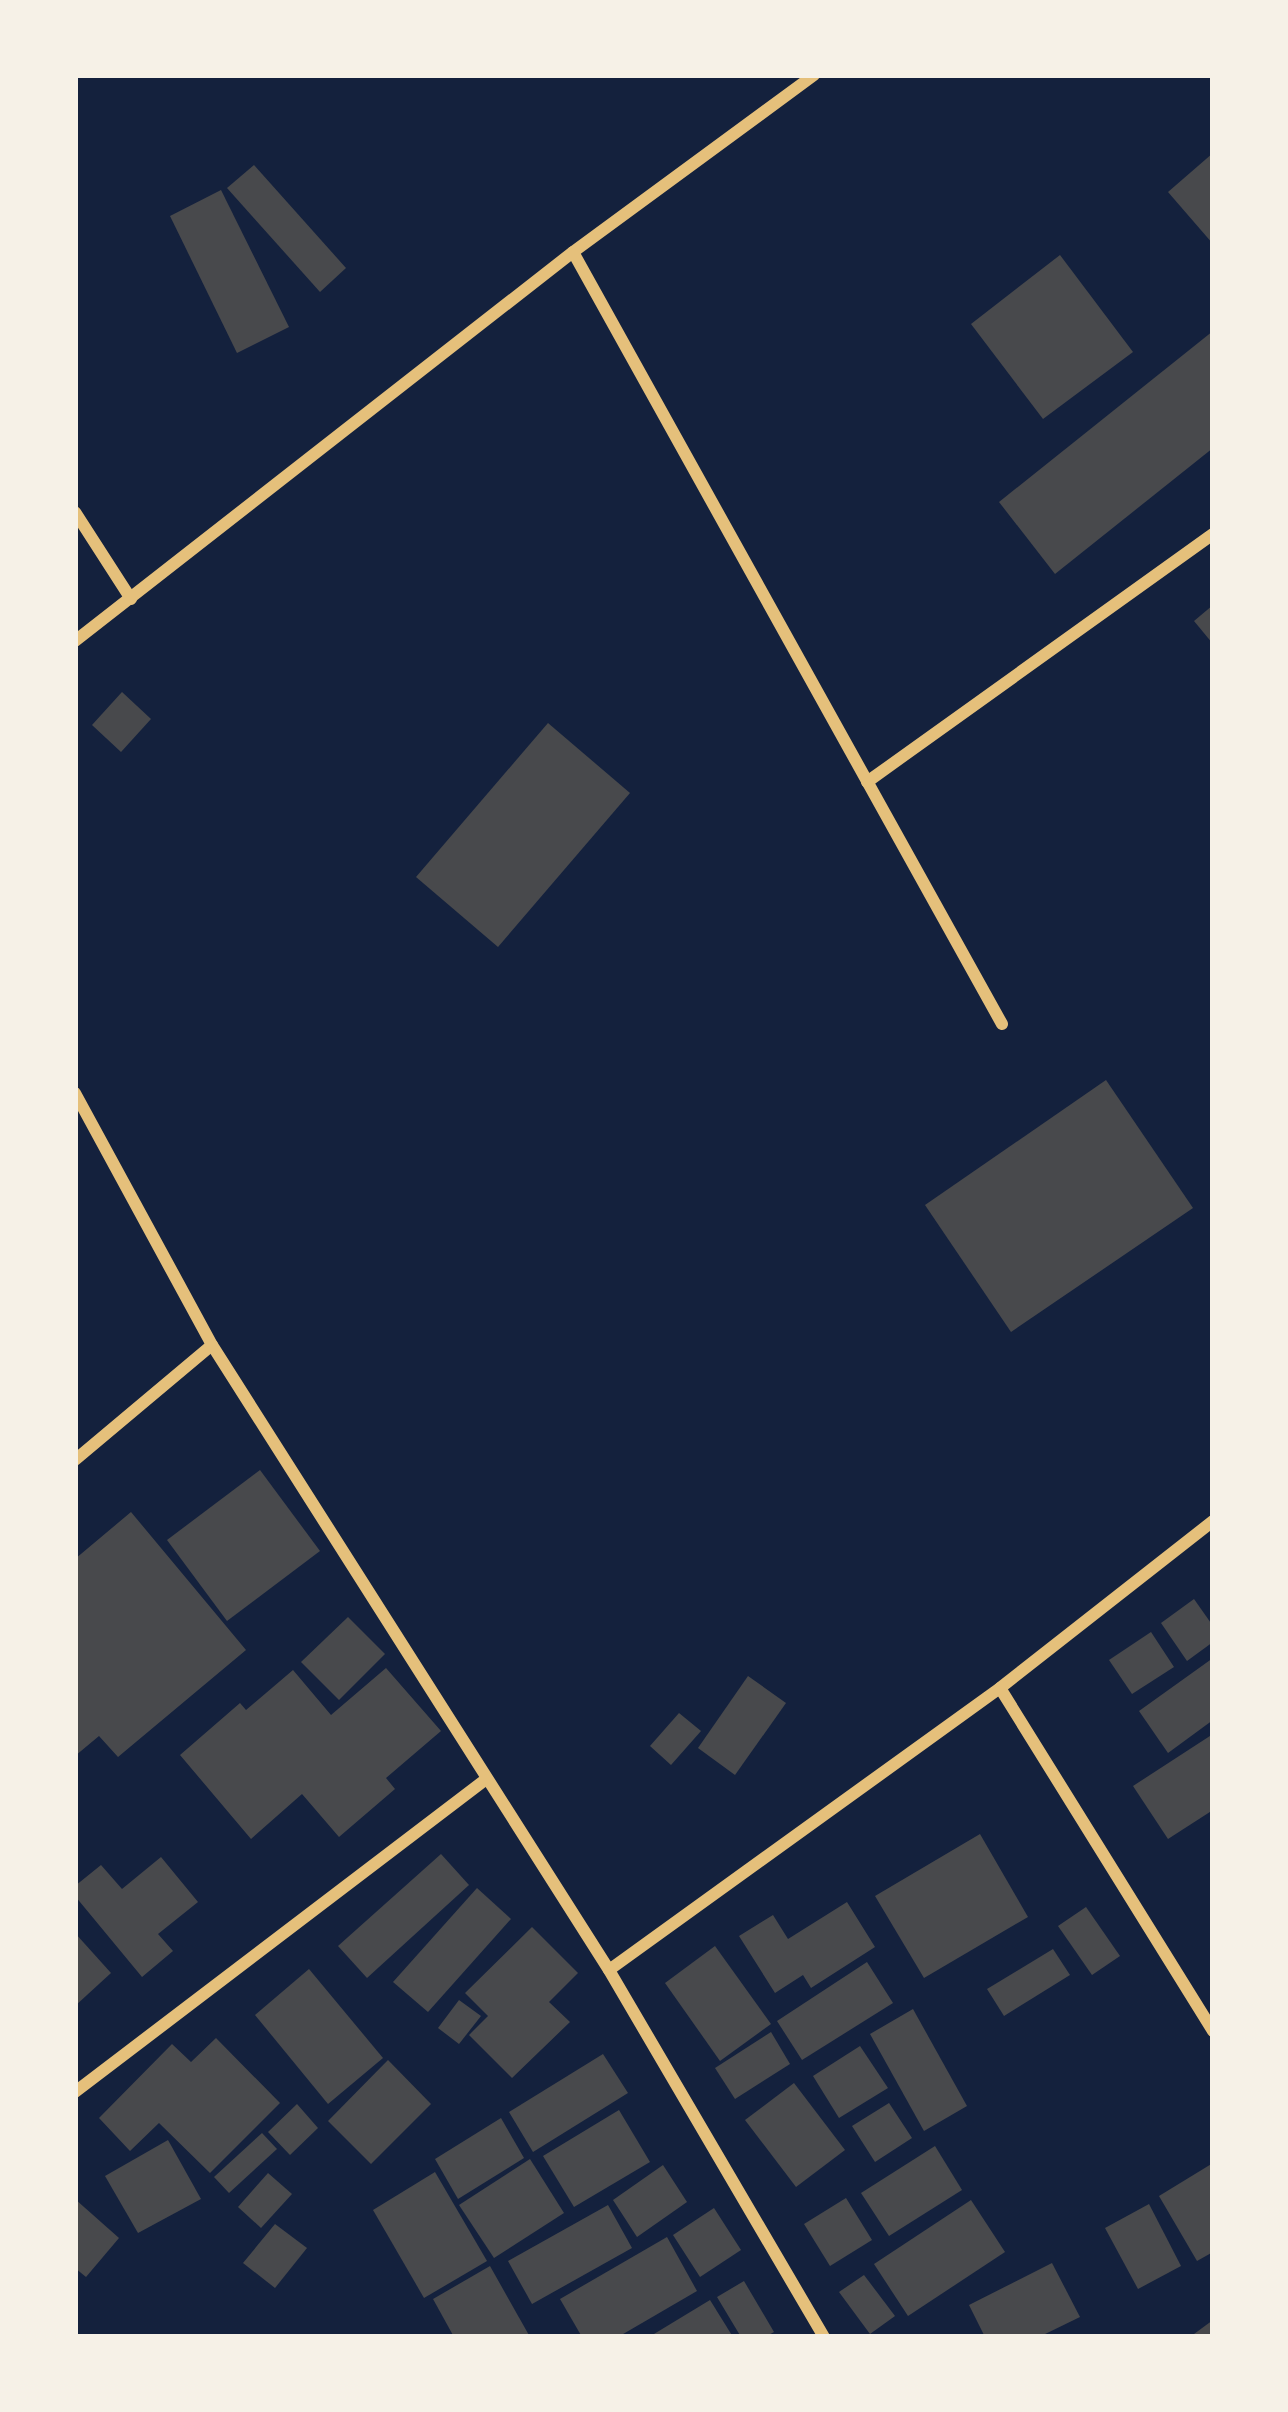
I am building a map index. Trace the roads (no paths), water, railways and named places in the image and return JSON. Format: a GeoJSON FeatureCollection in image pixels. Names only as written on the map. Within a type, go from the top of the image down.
{"type":"FeatureCollection","features":[{"type":"Feature","properties":{"kind":"street"},"geometry":{"type":"LineString","coordinates":[[75,641],[573,253],[814,75]]}},
{"type":"Feature","properties":{"kind":"street"},"geometry":{"type":"LineString","coordinates":[[573,253],[1002,1024]]}},
{"type":"Feature","properties":{"kind":"street"},"geometry":{"type":"LineString","coordinates":[[75,512],[131,598]]}},
{"type":"Feature","properties":{"kind":"street"},"geometry":{"type":"LineString","coordinates":[[867,782],[1213,534]]}},
{"type":"Feature","properties":{"kind":"street"},"geometry":{"type":"LineString","coordinates":[[75,1093],[212,1345],[609,1970],[824,2337]]}},
{"type":"Feature","properties":{"kind":"street"},"geometry":{"type":"LineString","coordinates":[[75,1460],[212,1345]]}},
{"type":"Feature","properties":{"kind":"street"},"geometry":{"type":"LineString","coordinates":[[609,1970],[1000,1688],[1213,1521]]}},
{"type":"Feature","properties":{"kind":"street"},"geometry":{"type":"LineString","coordinates":[[1000,1688],[1213,2031]]}},
{"type":"Feature","properties":{"kind":"street"},"geometry":{"type":"LineString","coordinates":[[75,2092],[485,1780]]}}]}
